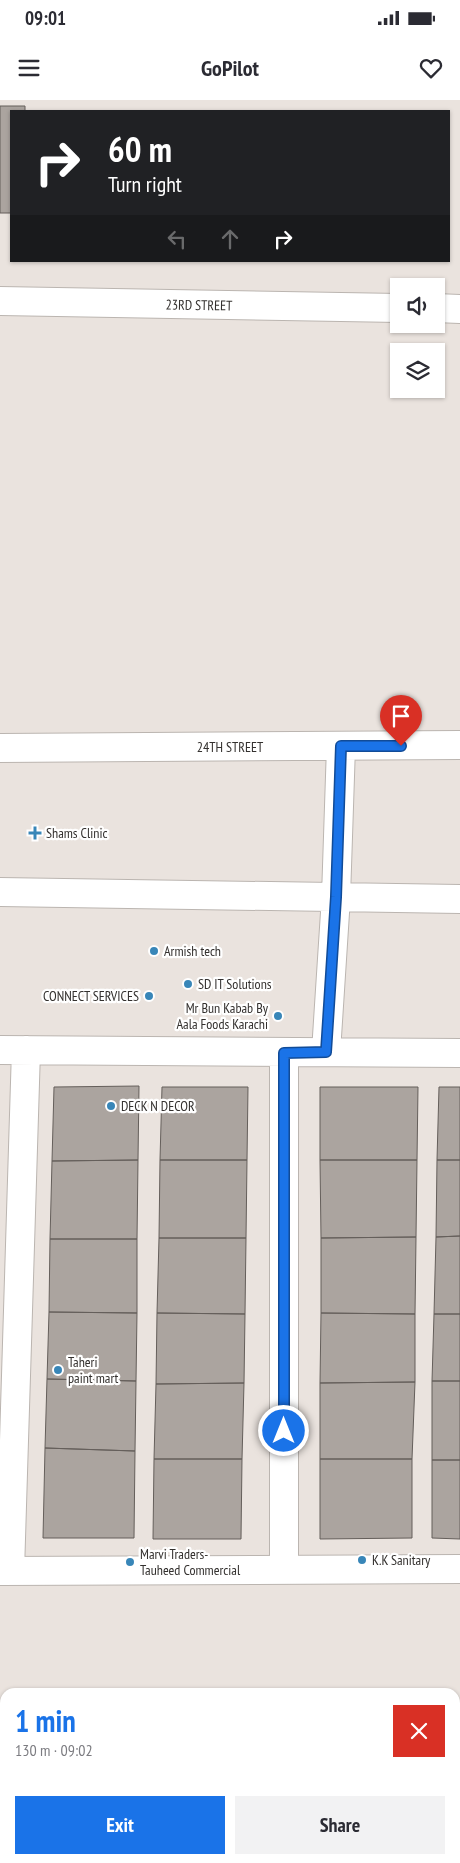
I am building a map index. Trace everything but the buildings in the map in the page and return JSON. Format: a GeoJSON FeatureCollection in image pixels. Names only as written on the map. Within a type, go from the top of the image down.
{"type":"FeatureCollection","features":[{"type":"Feature","properties":{"kind":"street","name":"23RD STREET"},"geometry":{"type":"LineString","coordinates":[[0,301],[390,308]]}},
{"type":"Feature","properties":{"kind":"street"},"geometry":{"type":"LineString","coordinates":[[445,308],[460,309]]}},
{"type":"Feature","properties":{"kind":"street","name":"24TH STREET"},"geometry":{"type":"LineString","coordinates":[[0,748],[460,745]]}},
{"type":"Feature","properties":{"kind":"street"},"geometry":{"type":"LineString","coordinates":[[326,1052],[336,897],[341,746]]}},
{"type":"Feature","properties":{"kind":"street"},"geometry":{"type":"LineString","coordinates":[[0,892],[460,899]]}},
{"type":"Feature","properties":{"kind":"street"},"geometry":{"type":"LineString","coordinates":[[460,1053],[13,1050],[5,1571],[460,1569]]}},
{"type":"Feature","properties":{"kind":"street"},"geometry":{"type":"LineString","coordinates":[[284,1053],[284,1570]]}},
{"type":"Feature","properties":{"kind":"place","name":"Shams Clinic"},"geometry":{"type":"Point","coordinates":[35,833]}},
{"type":"Feature","properties":{"kind":"place","name":"Armish tech"},"geometry":{"type":"Point","coordinates":[154,951]}},
{"type":"Feature","properties":{"kind":"place","name":"SD IT Solutions"},"geometry":{"type":"Point","coordinates":[188,984]}},
{"type":"Feature","properties":{"kind":"place","name":"CONNECT SERVICES"},"geometry":{"type":"Point","coordinates":[149,996]}},
{"type":"Feature","properties":{"kind":"place","name":"Mr Bun Kabab By Aala Foods Karachi"},"geometry":{"type":"Point","coordinates":[278,1016]}},
{"type":"Feature","properties":{"kind":"place","name":"DECK N DECOR"},"geometry":{"type":"Point","coordinates":[111,1106]}},
{"type":"Feature","properties":{"kind":"place","name":"Taheri paint mart"},"geometry":{"type":"Point","coordinates":[58,1370]}},
{"type":"Feature","properties":{"kind":"place","name":"K.K Sanitary"},"geometry":{"type":"Point","coordinates":[362,1560]}},
{"type":"Feature","properties":{"kind":"place","name":"Marvi Traders- Tauheed Commercial"},"geometry":{"type":"Point","coordinates":[130,1562]}},
{"type":"Feature","properties":{"kind":"route"},"geometry":{"type":"LineString","coordinates":[[284,1431],[284,1053],[326,1052],[336,897],[341,746],[401,746]]}}]}
